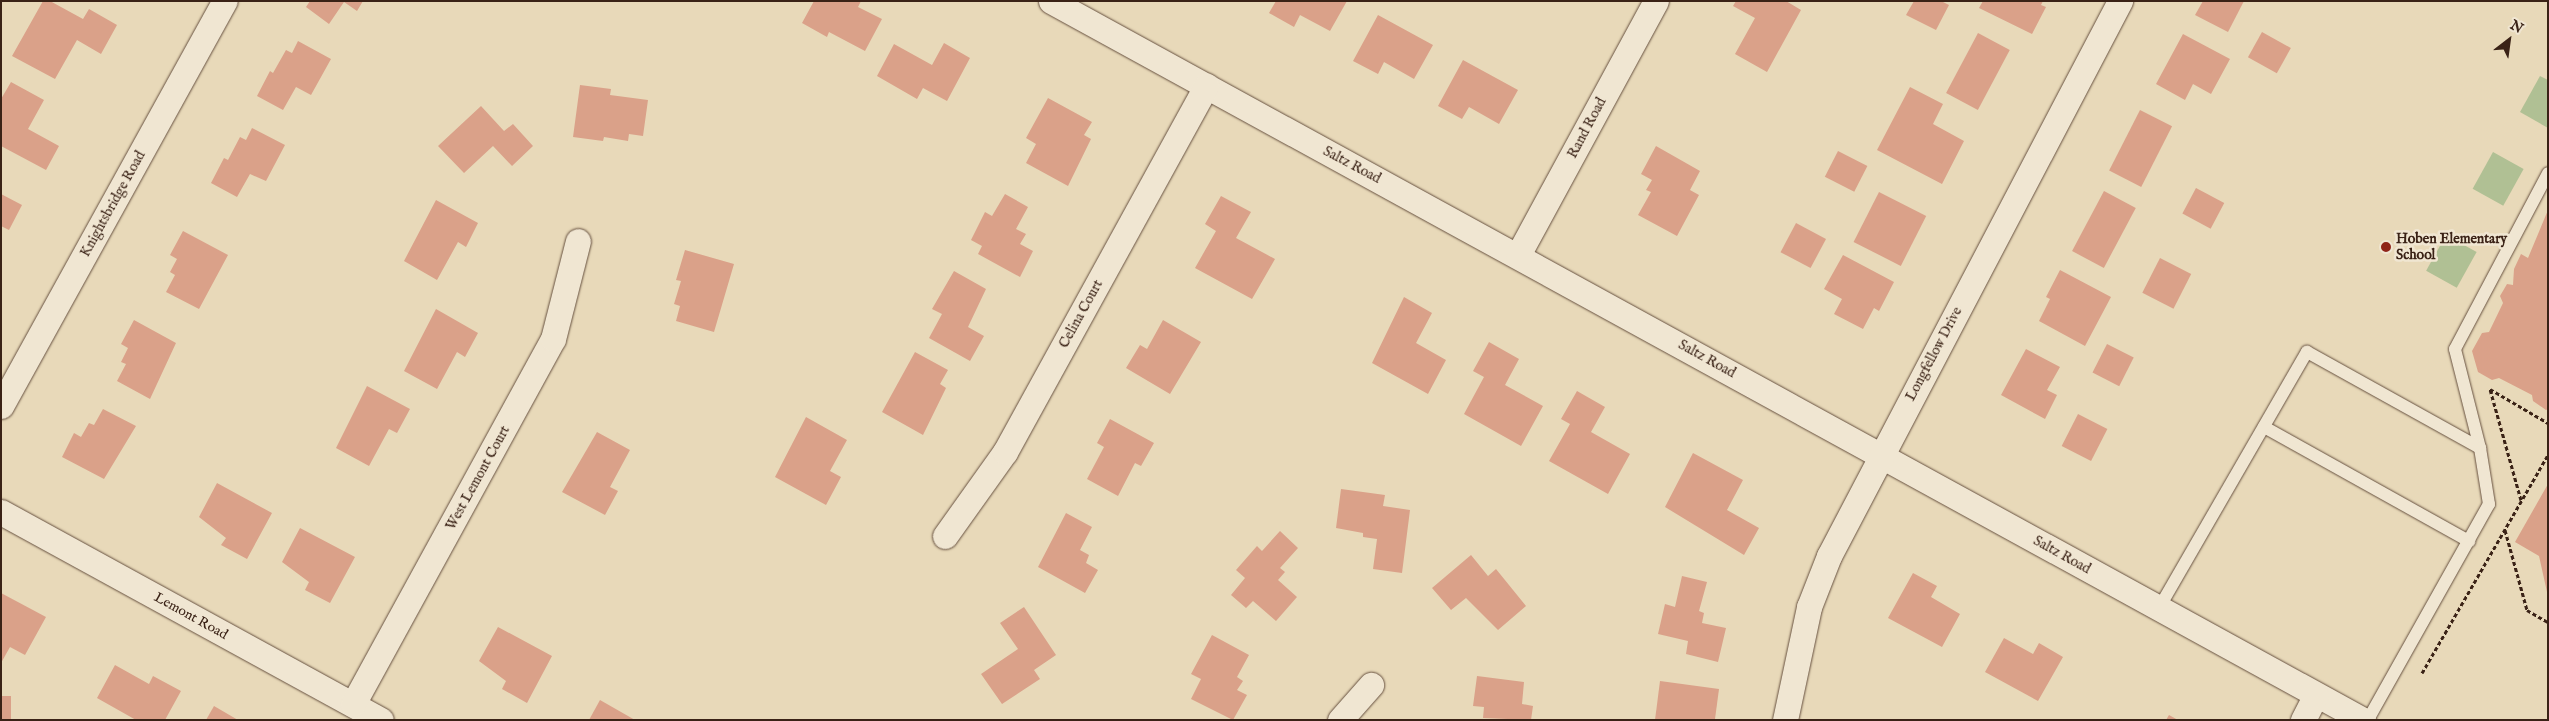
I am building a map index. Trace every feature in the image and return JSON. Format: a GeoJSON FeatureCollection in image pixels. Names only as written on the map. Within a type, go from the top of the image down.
{"type":"FeatureCollection","features":[{"type":"Feature","properties":{"kind":"street","name":"Knightsbridge Road"},"geometry":{"type":"LineString","coordinates":[[1,406],[225,1]]}},
{"type":"Feature","properties":{"kind":"street","name":"Saltz Road"},"geometry":{"type":"LineString","coordinates":[[1051,1],[1518,255],[2363,720]]}},
{"type":"Feature","properties":{"kind":"street","name":"Rand Road"},"geometry":{"type":"LineString","coordinates":[[1518,255],[1656,1]]}},
{"type":"Feature","properties":{"kind":"street","name":"Longfellow Drive"},"geometry":{"type":"LineString","coordinates":[[1785,720],[1809,606],[1828,556],[2120,1]]}},
{"type":"Feature","properties":{"kind":"street","name":"Celina Court"},"geometry":{"type":"LineString","coordinates":[[945,536],[1005,452],[1206,86]]}},
{"type":"Feature","properties":{"kind":"street","name":"West Lemont Court"},"geometry":{"type":"LineString","coordinates":[[353,704],[553,340],[578,241]]}},
{"type":"Feature","properties":{"kind":"street","name":"Lemont Road"},"geometry":{"type":"LineString","coordinates":[[1,512],[381,720]]}},
{"type":"Feature","properties":{"kind":"street"},"geometry":{"type":"LineString","coordinates":[[1340,720],[1371,685]]}},
{"type":"Feature","properties":{"kind":"street"},"geometry":{"type":"LineString","coordinates":[[2303,720],[2316,695]]}},
{"type":"Feature","properties":{"kind":"lane"},"geometry":{"type":"LineString","coordinates":[[2368,720],[2490,504],[2480,448],[2455,349],[2548,173]]}},
{"type":"Feature","properties":{"kind":"lane"},"geometry":{"type":"LineString","coordinates":[[2159,608],[2307,352],[2480,448]]}},
{"type":"Feature","properties":{"kind":"lane"},"geometry":{"type":"LineString","coordinates":[[2264,427],[2469,541]]}},
{"type":"Feature","properties":{"kind":"path"},"geometry":{"type":"LineString","coordinates":[[2521,501],[2490,389],[2548,424]]}},
{"type":"Feature","properties":{"kind":"path"},"geometry":{"type":"LineString","coordinates":[[2421,675],[2548,455]]}},
{"type":"Feature","properties":{"kind":"path"},"geometry":{"type":"LineString","coordinates":[[2505,530],[2527,610],[2548,622]]}},
{"type":"Feature","properties":{"kind":"green space"},"geometry":{"type":"Polygon","coordinates":[[[2540,76],[2548,80],[2548,128],[2520,112],[2540,76]]]}},
{"type":"Feature","properties":{"kind":"green space"},"geometry":{"type":"Polygon","coordinates":[[[2493,152],[2524,169],[2503,206],[2473,189],[2493,152]]]}},
{"type":"Feature","properties":{"kind":"green space"},"geometry":{"type":"Polygon","coordinates":[[[2446,235],[2477,252],[2457,288],[2426,271],[2446,235]]]}},
{"type":"Feature","properties":{"kind":"building"},"geometry":{"type":"Polygon","coordinates":[[[43,1],[50,1],[83,19],[89,9],[117,25],[101,54],[77,40],[55,79],[12,56],[43,1]]]}},
{"type":"Feature","properties":{"kind":"building"},"geometry":{"type":"Polygon","coordinates":[[[310,1],[363,1],[357,11],[344,2],[329,24],[306,7],[310,1]]]}},
{"type":"Feature","properties":{"kind":"building"},"geometry":{"type":"Polygon","coordinates":[[[814,1],[861,1],[858,7],[882,19],[865,51],[829,32],[827,37],[802,23],[814,1]]]}},
{"type":"Feature","properties":{"kind":"building"},"geometry":{"type":"Polygon","coordinates":[[[1276,1],[1347,1],[1330,31],[1300,15],[1294,27],[1269,13],[1276,1]]]}},
{"type":"Feature","properties":{"kind":"building"},"geometry":{"type":"Polygon","coordinates":[[[1736,1],[1786,1],[1801,10],[1767,72],[1735,54],[1755,18],[1733,6],[1736,1]]]}},
{"type":"Feature","properties":{"kind":"building"},"geometry":{"type":"Polygon","coordinates":[[[1914,1],[1941,1],[1949,5],[1936,30],[1906,15],[1914,1]]]}},
{"type":"Feature","properties":{"kind":"building"},"geometry":{"type":"Polygon","coordinates":[[[1983,1],[2043,1],[2041,5],[2046,7],[2032,34],[1979,8],[1983,1]]]}},
{"type":"Feature","properties":{"kind":"building"},"geometry":{"type":"Polygon","coordinates":[[[2203,1],[2244,1],[2228,32],[2195,15],[2203,1]]]}},
{"type":"Feature","properties":{"kind":"building"},"geometry":{"type":"Polygon","coordinates":[[[1378,15],[1433,45],[1414,79],[1384,62],[1378,74],[1353,61],[1378,15]]]}},
{"type":"Feature","properties":{"kind":"building"},"geometry":{"type":"Polygon","coordinates":[[[2262,32],[2291,48],[2277,73],[2248,57],[2262,32]]]}},
{"type":"Feature","properties":{"kind":"building"},"geometry":{"type":"Polygon","coordinates":[[[1978,33],[2010,50],[1978,110],[1946,93],[1978,33]]]}},
{"type":"Feature","properties":{"kind":"building"},"geometry":{"type":"Polygon","coordinates":[[[2183,34],[2230,59],[2211,94],[2193,84],[2185,100],[2156,84],[2183,34]]]}},
{"type":"Feature","properties":{"kind":"building"},"geometry":{"type":"Polygon","coordinates":[[[298,41],[331,59],[311,95],[296,87],[283,110],[257,96],[270,71],[273,73],[286,50],[292,53],[298,41]]]}},
{"type":"Feature","properties":{"kind":"building"},"geometry":{"type":"Polygon","coordinates":[[[944,43],[970,58],[947,101],[923,88],[917,99],[877,76],[894,44],[932,65],[944,43]]]}},
{"type":"Feature","properties":{"kind":"building"},"geometry":{"type":"Polygon","coordinates":[[[1463,60],[1518,90],[1499,124],[1469,107],[1462,119],[1438,106],[1463,60]]]}},
{"type":"Feature","properties":{"kind":"building"},"geometry":{"type":"Polygon","coordinates":[[[11,82],[44,100],[28,129],[59,146],[46,170],[1,146],[1,99],[11,82]]]}},
{"type":"Feature","properties":{"kind":"building"},"geometry":{"type":"Polygon","coordinates":[[[580,85],[611,89],[610,95],[648,100],[643,136],[629,134],[628,141],[604,137],[603,141],[573,137],[580,85]]]}},
{"type":"Feature","properties":{"kind":"building"},"geometry":{"type":"Polygon","coordinates":[[[1910,87],[1943,104],[1933,124],[1964,141],[1942,184],[1877,150],[1910,87]]]}},
{"type":"Feature","properties":{"kind":"building"},"geometry":{"type":"Polygon","coordinates":[[[1048,98],[1092,122],[1084,135],[1091,139],[1068,186],[1026,163],[1036,144],[1026,138],[1048,98]]]}},
{"type":"Feature","properties":{"kind":"building"},"geometry":{"type":"Polygon","coordinates":[[[481,106],[504,131],[513,124],[533,146],[512,166],[493,146],[464,173],[438,146],[481,106]]]}},
{"type":"Feature","properties":{"kind":"building"},"geometry":{"type":"Polygon","coordinates":[[[2140,110],[2172,126],[2141,187],[2109,171],[2140,110]]]}},
{"type":"Feature","properties":{"kind":"building"},"geometry":{"type":"Polygon","coordinates":[[[252,128],[285,145],[266,181],[250,174],[237,197],[211,183],[224,158],[228,160],[240,137],[246,140],[252,128]]]}},
{"type":"Feature","properties":{"kind":"building"},"geometry":{"type":"Polygon","coordinates":[[[1656,146],[1700,171],[1690,190],[1699,195],[1677,236],[1638,215],[1651,192],[1646,190],[1652,180],[1641,174],[1656,146]]]}},
{"type":"Feature","properties":{"kind":"building"},"geometry":{"type":"Polygon","coordinates":[[[1838,151],[1867,166],[1854,192],[1825,177],[1838,151]]]}},
{"type":"Feature","properties":{"kind":"building"},"geometry":{"type":"Polygon","coordinates":[[[2196,188],[2224,203],[2211,229],[2182,214],[2196,188]]]}},
{"type":"Feature","properties":{"kind":"building"},"geometry":{"type":"Polygon","coordinates":[[[2104,191],[2136,208],[2104,268],[2072,251],[2104,191]]]}},
{"type":"Feature","properties":{"kind":"building"},"geometry":{"type":"Polygon","coordinates":[[[1879,192],[1926,216],[1901,266],[1854,242],[1879,192]]]}},
{"type":"Feature","properties":{"kind":"building"},"geometry":{"type":"Polygon","coordinates":[[[1,194],[22,205],[9,230],[1,226],[1,194]]]}},
{"type":"Feature","properties":{"kind":"building"},"geometry":{"type":"Polygon","coordinates":[[[1005,194],[1028,207],[1016,229],[1026,234],[1020,244],[1033,251],[1020,277],[978,254],[982,246],[971,240],[985,212],[992,216],[1005,194]]]}},
{"type":"Feature","properties":{"kind":"building"},"geometry":{"type":"Polygon","coordinates":[[[1221,196],[1251,212],[1236,238],[1275,259],[1252,299],[1195,268],[1216,231],[1205,224],[1221,196]]]}},
{"type":"Feature","properties":{"kind":"building"},"geometry":{"type":"Polygon","coordinates":[[[436,200],[478,223],[466,247],[458,242],[437,280],[404,261],[436,200]]]}},
{"type":"Feature","properties":{"kind":"building"},"geometry":{"type":"Polygon","coordinates":[[[2548,210],[2548,409],[2546,410],[2533,401],[2532,395],[2499,378],[2492,380],[2478,372],[2472,351],[2482,333],[2489,332],[2503,303],[2500,296],[2507,284],[2513,285],[2514,269],[2521,254],[2528,258],[2548,210]]]}},
{"type":"Feature","properties":{"kind":"building"},"geometry":{"type":"Polygon","coordinates":[[[1796,223],[1826,239],[1811,268],[1781,252],[1796,223]]]}},
{"type":"Feature","properties":{"kind":"building"},"geometry":{"type":"Polygon","coordinates":[[[183,231],[228,255],[199,309],[166,292],[175,275],[170,272],[177,259],[170,255],[183,231]]]}},
{"type":"Feature","properties":{"kind":"building"},"geometry":{"type":"Polygon","coordinates":[[[685,250],[734,264],[714,332],[676,321],[680,306],[674,304],[681,281],[676,280],[685,250]]]}},
{"type":"Feature","properties":{"kind":"building"},"geometry":{"type":"Polygon","coordinates":[[[1843,255],[1894,282],[1879,311],[1874,308],[1863,329],[1834,314],[1842,299],[1824,289],[1843,255]]]}},
{"type":"Feature","properties":{"kind":"building"},"geometry":{"type":"Polygon","coordinates":[[[2160,258],[2191,274],[2173,309],[2142,293],[2160,258]]]}},
{"type":"Feature","properties":{"kind":"building"},"geometry":{"type":"Polygon","coordinates":[[[2060,270],[2111,297],[2085,346],[2039,321],[2050,299],[2046,297],[2060,270]]]}},
{"type":"Feature","properties":{"kind":"building"},"geometry":{"type":"Polygon","coordinates":[[[954,271],[986,289],[968,327],[984,336],[970,361],[929,338],[942,314],[932,309],[954,271]]]}},
{"type":"Feature","properties":{"kind":"building"},"geometry":{"type":"Polygon","coordinates":[[[1404,297],[1432,313],[1416,343],[1446,360],[1428,394],[1372,363],[1404,297]]]}},
{"type":"Feature","properties":{"kind":"building"},"geometry":{"type":"Polygon","coordinates":[[[436,309],[478,333],[465,357],[457,352],[437,389],[404,371],[436,309]]]}},
{"type":"Feature","properties":{"kind":"building"},"geometry":{"type":"Polygon","coordinates":[[[134,320],[176,343],[150,399],[117,381],[126,364],[121,362],[128,348],[121,344],[134,320]]]}},
{"type":"Feature","properties":{"kind":"building"},"geometry":{"type":"Polygon","coordinates":[[[1163,320],[1201,342],[1170,394],[1126,368],[1140,345],[1147,349],[1163,320]]]}},
{"type":"Feature","properties":{"kind":"building"},"geometry":{"type":"Polygon","coordinates":[[[1489,342],[1519,359],[1505,385],[1543,406],[1521,446],[1464,414],[1484,377],[1473,371],[1489,342]]]}},
{"type":"Feature","properties":{"kind":"building"},"geometry":{"type":"Polygon","coordinates":[[[2107,344],[2134,358],[2119,386],[2092,373],[2107,344]]]}},
{"type":"Feature","properties":{"kind":"building"},"geometry":{"type":"Polygon","coordinates":[[[2026,349],[2060,367],[2047,390],[2057,395],[2045,419],[2001,395],[2026,349]]]}},
{"type":"Feature","properties":{"kind":"building"},"geometry":{"type":"Polygon","coordinates":[[[915,352],[948,370],[940,384],[946,388],[923,435],[882,412],[915,352]]]}},
{"type":"Feature","properties":{"kind":"building"},"geometry":{"type":"Polygon","coordinates":[[[367,386],[410,409],[397,433],[389,429],[369,466],[336,448],[367,386]]]}},
{"type":"Feature","properties":{"kind":"building"},"geometry":{"type":"Polygon","coordinates":[[[1577,391],[1605,407],[1591,432],[1630,454],[1608,494],[1549,461],[1570,424],[1561,419],[1577,391]]]}},
{"type":"Feature","properties":{"kind":"building"},"geometry":{"type":"Polygon","coordinates":[[[103,409],[136,426],[104,479],[62,457],[74,433],[81,437],[89,423],[94,425],[103,409]]]}},
{"type":"Feature","properties":{"kind":"building"},"geometry":{"type":"Polygon","coordinates":[[[2078,414],[2107,429],[2091,461],[2062,446],[2078,414]]]}},
{"type":"Feature","properties":{"kind":"building"},"geometry":{"type":"Polygon","coordinates":[[[806,417],[847,440],[830,471],[841,477],[826,505],[775,477],[806,417]]]}},
{"type":"Feature","properties":{"kind":"building"},"geometry":{"type":"Polygon","coordinates":[[[1110,419],[1154,443],[1141,466],[1135,463],[1118,496],[1087,479],[1104,447],[1097,443],[1110,419]]]}},
{"type":"Feature","properties":{"kind":"building"},"geometry":{"type":"Polygon","coordinates":[[[597,432],[630,450],[610,487],[618,491],[605,515],[562,492],[597,432]]]}},
{"type":"Feature","properties":{"kind":"building"},"geometry":{"type":"Polygon","coordinates":[[[1693,453],[1743,480],[1727,510],[1759,528],[1744,555],[1665,507],[1693,453]]]}},
{"type":"Feature","properties":{"kind":"building"},"geometry":{"type":"Polygon","coordinates":[[[217,483],[272,513],[247,559],[221,545],[226,538],[199,517],[217,483]]]}},
{"type":"Feature","properties":{"kind":"building"},"geometry":{"type":"Polygon","coordinates":[[[2548,484],[2547,592],[2539,556],[2515,542],[2548,484]]]}},
{"type":"Feature","properties":{"kind":"building"},"geometry":{"type":"Polygon","coordinates":[[[1341,489],[1385,495],[1383,506],[1410,510],[1402,573],[1373,569],[1377,539],[1363,537],[1363,533],[1336,528],[1341,489]]]}},
{"type":"Feature","properties":{"kind":"building"},"geometry":{"type":"Polygon","coordinates":[[[1066,513],[1092,527],[1080,550],[1089,555],[1086,563],[1098,570],[1085,593],[1038,567],[1066,513]]]}},
{"type":"Feature","properties":{"kind":"building"},"geometry":{"type":"Polygon","coordinates":[[[300,528],[355,557],[330,603],[305,590],[309,582],[282,562],[300,528]]]}},
{"type":"Feature","properties":{"kind":"building"},"geometry":{"type":"Polygon","coordinates":[[[1280,531],[1298,548],[1280,568],[1285,572],[1278,580],[1297,597],[1276,621],[1253,601],[1246,608],[1231,595],[1245,578],[1236,570],[1257,546],[1262,551],[1280,531]]]}},
{"type":"Feature","properties":{"kind":"building"},"geometry":{"type":"Polygon","coordinates":[[[1471,555],[1488,576],[1496,569],[1526,606],[1498,630],[1466,598],[1451,610],[1432,588],[1471,555]]]}},
{"type":"Feature","properties":{"kind":"building"},"geometry":{"type":"Polygon","coordinates":[[[1913,573],[1937,586],[1931,597],[1960,614],[1942,647],[1888,618],[1913,573]]]}},
{"type":"Feature","properties":{"kind":"building"},"geometry":{"type":"Polygon","coordinates":[[[1682,576],[1707,582],[1699,611],[1704,613],[1702,623],[1726,628],[1718,662],[1686,654],[1688,641],[1658,634],[1665,604],[1675,607],[1682,576]]]}},
{"type":"Feature","properties":{"kind":"building"},"geometry":{"type":"Polygon","coordinates":[[[1,593],[46,617],[25,655],[10,647],[1,663],[1,593]]]}},
{"type":"Feature","properties":{"kind":"building"},"geometry":{"type":"Polygon","coordinates":[[[1024,607],[1056,655],[1034,670],[1040,679],[1002,704],[981,674],[1018,649],[1000,623],[1024,607]]]}},
{"type":"Feature","properties":{"kind":"building"},"geometry":{"type":"Polygon","coordinates":[[[498,627],[552,656],[527,703],[502,689],[506,681],[479,661],[498,627]]]}},
{"type":"Feature","properties":{"kind":"building"},"geometry":{"type":"Polygon","coordinates":[[[1212,635],[1249,655],[1237,677],[1243,681],[1237,690],[1247,695],[1233,720],[1191,699],[1201,679],[1191,674],[1212,635]]]}},
{"type":"Feature","properties":{"kind":"building"},"geometry":{"type":"Polygon","coordinates":[[[2004,638],[2033,654],[2039,643],[2063,657],[2038,701],[1985,672],[2004,638]]]}},
{"type":"Feature","properties":{"kind":"building"},"geometry":{"type":"Polygon","coordinates":[[[115,665],[149,684],[153,676],[181,691],[165,720],[136,720],[97,698],[115,665]]]}},
{"type":"Feature","properties":{"kind":"building"},"geometry":{"type":"Polygon","coordinates":[[[1477,676],[1524,682],[1522,704],[1533,706],[1531,720],[1483,718],[1484,707],[1473,706],[1477,676]]]}},
{"type":"Feature","properties":{"kind":"building"},"geometry":{"type":"Polygon","coordinates":[[[1660,681],[1719,689],[1715,719],[1655,720],[1660,681]]]}},
{"type":"Feature","properties":{"kind":"building"},"geometry":{"type":"Polygon","coordinates":[[[1,696],[11,696],[11,720],[1,720],[1,696]]]}},
{"type":"Feature","properties":{"kind":"building"},"geometry":{"type":"Polygon","coordinates":[[[600,700],[635,720],[589,720],[600,700]]]}},
{"type":"Feature","properties":{"kind":"building"},"geometry":{"type":"Polygon","coordinates":[[[214,706],[238,720],[206,720],[214,706]]]}},
{"type":"Feature","properties":{"kind":"building"},"geometry":{"type":"Polygon","coordinates":[[[2169,715],[2178,720],[2166,720],[2169,715]]]}},
{"type":"Feature","properties":{"kind":"place","name":"Hoben Elementary School"},"geometry":{"type":"Point","coordinates":[2386,247]}}]}
